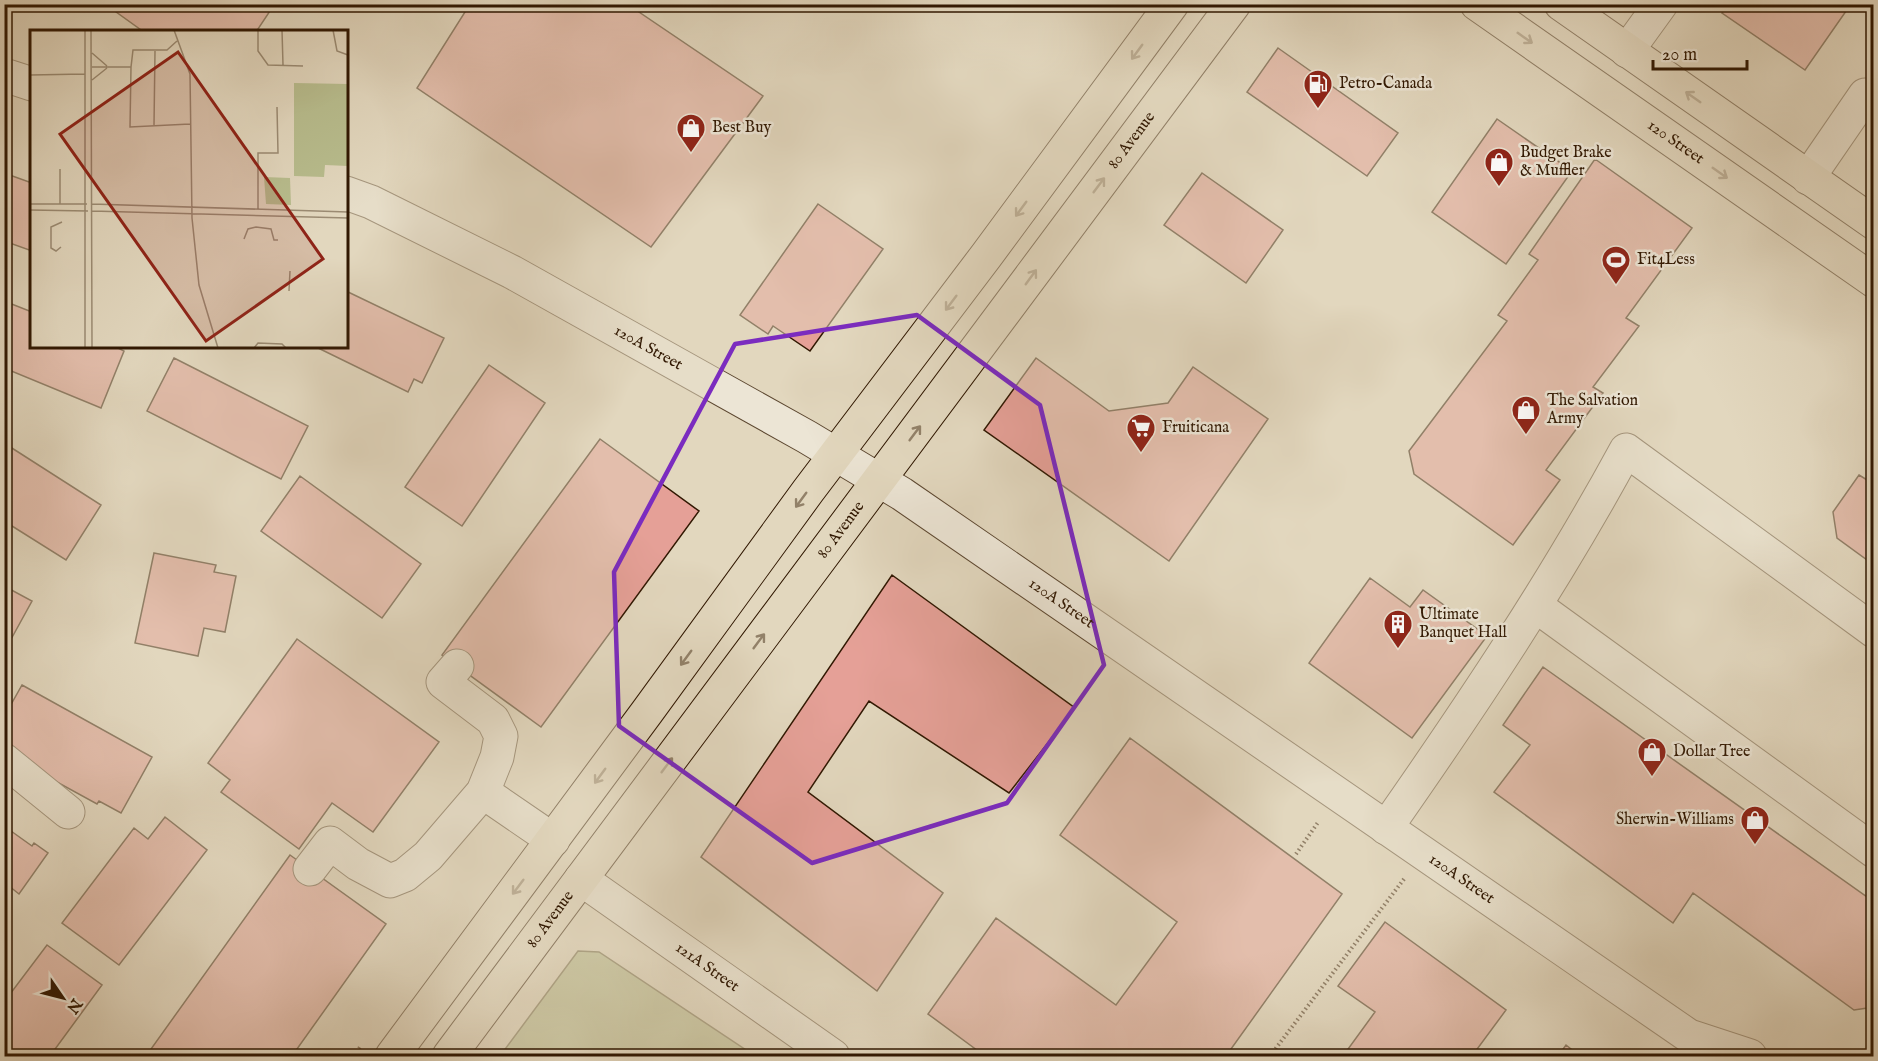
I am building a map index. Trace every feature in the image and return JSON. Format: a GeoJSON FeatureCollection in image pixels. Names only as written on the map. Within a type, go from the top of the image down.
{"type":"FeatureCollection","features":[{"type":"Feature","properties":{"kind":"main road"},"geometry":{"type":"LineString","coordinates":[[392,1056],[836,454],[1172,4]]}},
{"type":"Feature","properties":{"kind":"main road","name":"80 Avenue"},"geometry":{"type":"LineString","coordinates":[[449,1056],[1233,4]]}},
{"type":"Feature","properties":{"kind":"main road","name":"120 Street"},"geometry":{"type":"LineString","coordinates":[[1478,4],[1874,280]]}},
{"type":"Feature","properties":{"kind":"main road"},"geometry":{"type":"LineString","coordinates":[[1561,4],[1874,223]]}},
{"type":"Feature","properties":{"kind":"main road"},"geometry":{"type":"LineString","coordinates":[[581,879],[581,849],[651,750],[647,712]]}},
{"type":"Feature","properties":{"kind":"main road"},"geometry":{"type":"LineString","coordinates":[[428,1056],[548,892],[553,840]]}},
{"type":"Feature","properties":{"kind":"street"},"geometry":{"type":"LineString","coordinates":[[1627,51],[1660,4]]}},
{"type":"Feature","properties":{"kind":"street"},"geometry":{"type":"LineString","coordinates":[[4,75],[30,83]]}},
{"type":"Feature","properties":{"kind":"street"},"geometry":{"type":"LineString","coordinates":[[1808,178],[1865,95]]}},
{"type":"Feature","properties":{"kind":"street","name":"120A Street"},"geometry":{"type":"LineString","coordinates":[[348,194],[371,202],[512,272],[880,480],[1689,1036],[1750,1056]]}},
{"type":"Feature","properties":{"kind":"street"},"geometry":{"type":"LineString","coordinates":[[1386,828],[1536,606],[1584,527],[1626,450],[1874,631]]}},
{"type":"Feature","properties":{"kind":"street"},"geometry":{"type":"LineString","coordinates":[[1536,606],[1874,851]]}},
{"type":"Feature","properties":{"kind":"street"},"geometry":{"type":"LineString","coordinates":[[310,869],[330,843],[358,864],[390,881],[405,874],[428,856],[483,792],[497,757],[501,736],[493,720],[443,682],[457,666]]}},
{"type":"Feature","properties":{"kind":"street"},"geometry":{"type":"LineString","coordinates":[[4,760],[68,812]]}},
{"type":"Feature","properties":{"kind":"street"},"geometry":{"type":"LineString","coordinates":[[483,792],[553,840]]}},
{"type":"Feature","properties":{"kind":"street","name":"121A Street"},"geometry":{"type":"LineString","coordinates":[[581,879],[833,1056]]}},
{"type":"Feature","properties":{"kind":"path"},"geometry":{"type":"LineString","coordinates":[[1296,854],[1319,821]]}},
{"type":"Feature","properties":{"kind":"path"},"geometry":{"type":"LineString","coordinates":[[1270,1056],[1408,874]]}},
{"type":"Feature","properties":{"kind":"highlighted area"},"geometry":{"type":"Polygon","coordinates":[[[917,315],[1040,405],[1104,665],[1007,803],[812,863],[619,726],[614,572],[735,344],[917,315]]]}},
{"type":"Feature","properties":{"kind":"green space"},"geometry":{"type":"Polygon","coordinates":[[[578,951],[599,952],[749,1052],[746,1056],[500,1056],[578,951]]]}},
{"type":"Feature","properties":{"kind":"building"},"geometry":{"type":"Polygon","coordinates":[[[105,4],[260,4],[270,11],[257,30],[141,30],[105,4]]]}},
{"type":"Feature","properties":{"kind":"building"},"geometry":{"type":"Polygon","coordinates":[[[470,4],[627,4],[763,96],[651,247],[417,88],[470,4]]]}},
{"type":"Feature","properties":{"kind":"building"},"geometry":{"type":"Polygon","coordinates":[[[1728,4],[1851,4],[1805,70],[1722,13],[1728,4]]]}},
{"type":"Feature","properties":{"kind":"building","name":"Petro-Canada"},"geometry":{"type":"Polygon","coordinates":[[[1278,48],[1398,133],[1367,176],[1247,92],[1278,48]]]}},
{"type":"Feature","properties":{"kind":"building"},"geometry":{"type":"Polygon","coordinates":[[[1497,119],[1572,171],[1506,264],[1432,212],[1497,119]]]}},
{"type":"Feature","properties":{"kind":"building"},"geometry":{"type":"Polygon","coordinates":[[[1595,159],[1692,228],[1626,318],[1639,326],[1593,387],[1603,393],[1546,470],[1560,480],[1513,545],[1414,474],[1409,451],[1507,321],[1498,315],[1538,260],[1529,254],[1595,159]]]}},
{"type":"Feature","properties":{"kind":"building"},"geometry":{"type":"Polygon","coordinates":[[[4,173],[30,182],[30,250],[4,241],[4,173]]]}},
{"type":"Feature","properties":{"kind":"building"},"geometry":{"type":"Polygon","coordinates":[[[1202,173],[1283,230],[1246,283],[1164,225],[1202,173]]]}},
{"type":"Feature","properties":{"kind":"building"},"geometry":{"type":"Polygon","coordinates":[[[818,204],[883,249],[810,351],[773,326],[768,334],[740,315],[818,204]]]}},
{"type":"Feature","properties":{"kind":"building"},"geometry":{"type":"Polygon","coordinates":[[[348,292],[444,338],[422,383],[414,379],[408,392],[318,348],[348,348],[348,292]]]}},
{"type":"Feature","properties":{"kind":"building"},"geometry":{"type":"Polygon","coordinates":[[[4,301],[30,311],[30,348],[118,348],[124,351],[101,408],[4,368],[4,301]]]}},
{"type":"Feature","properties":{"kind":"building"},"geometry":{"type":"Polygon","coordinates":[[[174,358],[308,426],[281,479],[147,411],[174,358]]]}},
{"type":"Feature","properties":{"kind":"building"},"geometry":{"type":"Polygon","coordinates":[[[1036,358],[1109,411],[1168,403],[1193,367],[1268,419],[1169,561],[984,430],[1036,358]]]}},
{"type":"Feature","properties":{"kind":"building"},"geometry":{"type":"Polygon","coordinates":[[[489,365],[545,403],[462,526],[405,487],[489,365]]]}},
{"type":"Feature","properties":{"kind":"building"},"geometry":{"type":"Polygon","coordinates":[[[600,439],[699,511],[541,727],[442,655],[600,439]]]}},
{"type":"Feature","properties":{"kind":"building"},"geometry":{"type":"Polygon","coordinates":[[[4,443],[101,505],[66,560],[4,521],[4,443]]]}},
{"type":"Feature","properties":{"kind":"building"},"geometry":{"type":"Polygon","coordinates":[[[1859,475],[1872,483],[1874,481],[1874,565],[1837,538],[1833,512],[1859,475]]]}},
{"type":"Feature","properties":{"kind":"building"},"geometry":{"type":"Polygon","coordinates":[[[300,476],[421,564],[382,618],[261,531],[300,476]]]}},
{"type":"Feature","properties":{"kind":"building"},"geometry":{"type":"Polygon","coordinates":[[[154,553],[216,565],[214,572],[236,576],[225,632],[204,628],[198,656],[135,643],[154,553]]]}},
{"type":"Feature","properties":{"kind":"building"},"geometry":{"type":"Polygon","coordinates":[[[892,575],[1075,708],[1009,793],[869,701],[808,792],[943,893],[877,991],[701,857],[892,575]]]}},
{"type":"Feature","properties":{"kind":"building","name":"Ultimate Banquet Hall"},"geometry":{"type":"Polygon","coordinates":[[[1370,578],[1410,607],[1423,590],[1487,636],[1412,738],[1309,663],[1370,578]]]}},
{"type":"Feature","properties":{"kind":"building"},"geometry":{"type":"Polygon","coordinates":[[[4,586],[32,601],[4,652],[4,586]]]}},
{"type":"Feature","properties":{"kind":"building"},"geometry":{"type":"Polygon","coordinates":[[[297,639],[439,742],[373,832],[332,803],[299,849],[221,792],[230,780],[208,763],[297,639]]]}},
{"type":"Feature","properties":{"kind":"building"},"geometry":{"type":"Polygon","coordinates":[[[1543,667],[1874,902],[1874,1007],[1854,1010],[1693,893],[1673,923],[1494,792],[1530,745],[1503,725],[1543,667]]]}},
{"type":"Feature","properties":{"kind":"building"},"geometry":{"type":"Polygon","coordinates":[[[22,685],[152,757],[121,813],[99,801],[97,804],[4,753],[4,717],[22,685]]]}},
{"type":"Feature","properties":{"kind":"building"},"geometry":{"type":"Polygon","coordinates":[[[1130,738],[1342,894],[1226,1056],[985,1056],[928,1014],[996,918],[1116,1005],[1177,922],[1060,835],[1130,738]]]}},
{"type":"Feature","properties":{"kind":"building"},"geometry":{"type":"Polygon","coordinates":[[[165,817],[207,850],[119,965],[62,923],[134,828],[148,839],[165,817]]]}},
{"type":"Feature","properties":{"kind":"building"},"geometry":{"type":"Polygon","coordinates":[[[4,826],[32,846],[34,843],[48,853],[19,894],[9,886],[4,893],[4,826]]]}},
{"type":"Feature","properties":{"kind":"building"},"geometry":{"type":"Polygon","coordinates":[[[290,855],[386,924],[292,1056],[161,1056],[151,1049],[290,855]]]}},
{"type":"Feature","properties":{"kind":"building"},"geometry":{"type":"Polygon","coordinates":[[[1385,922],[1506,1010],[1472,1056],[1343,1056],[1375,1012],[1338,986],[1385,922]]]}},
{"type":"Feature","properties":{"kind":"building"},"geometry":{"type":"Polygon","coordinates":[[[47,945],[102,985],[50,1056],[4,1056],[4,1002],[47,945]]]}},
{"type":"Feature","properties":{"kind":"building"},"geometry":{"type":"Polygon","coordinates":[[[1566,1045],[1580,1056],[1558,1056],[1566,1045]]]}},
{"type":"Feature","properties":{"kind":"place","name":"Petro-Canada"},"geometry":{"type":"Point","coordinates":[1318,110]}},
{"type":"Feature","properties":{"kind":"place","name":"Best Buy"},"geometry":{"type":"Point","coordinates":[691,154]}},
{"type":"Feature","properties":{"kind":"place","name":"Budget Brake & Muffler"},"geometry":{"type":"Point","coordinates":[1499,188]}},
{"type":"Feature","properties":{"kind":"place","name":"Fit4Less"},"geometry":{"type":"Point","coordinates":[1616,286]}},
{"type":"Feature","properties":{"kind":"place","name":"The Salvation Army"},"geometry":{"type":"Point","coordinates":[1526,436]}},
{"type":"Feature","properties":{"kind":"place","name":"Fruiticana"},"geometry":{"type":"Point","coordinates":[1141,454]}},
{"type":"Feature","properties":{"kind":"place","name":"Ultimate Banquet Hall"},"geometry":{"type":"Point","coordinates":[1398,650]}},
{"type":"Feature","properties":{"kind":"place","name":"Dollar Tree"},"geometry":{"type":"Point","coordinates":[1652,778]}},
{"type":"Feature","properties":{"kind":"place","name":"Sherwin-Williams"},"geometry":{"type":"Point","coordinates":[1755,846]}}]}
